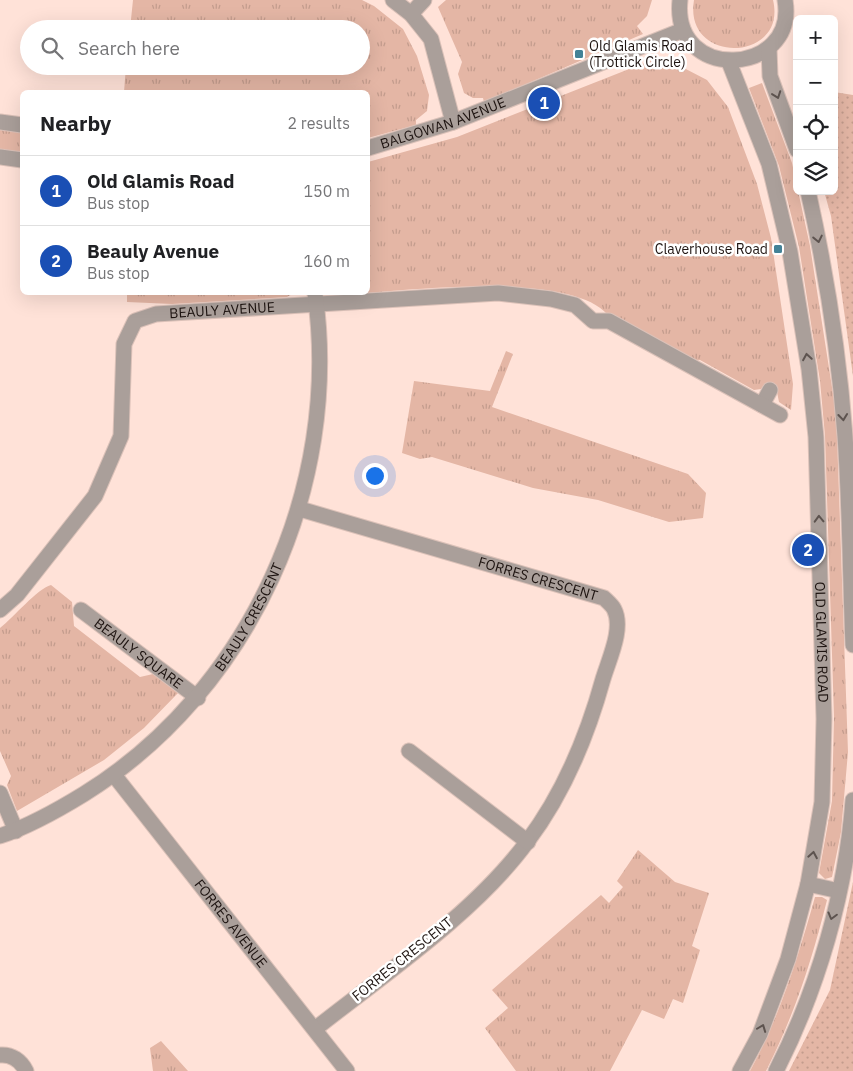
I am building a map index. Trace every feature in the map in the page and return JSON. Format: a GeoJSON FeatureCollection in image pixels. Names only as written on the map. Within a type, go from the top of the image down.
{"type":"FeatureCollection","features":[{"type":"Feature","properties":{"kind":"street"},"geometry":{"type":"LineString","coordinates":[[393,0],[411,14],[431,39],[453,122]]}},
{"type":"Feature","properties":{"kind":"street"},"geometry":{"type":"LineString","coordinates":[[411,14],[424,0]]}},
{"type":"Feature","properties":{"kind":"street"},"geometry":{"type":"LineString","coordinates":[[680,0],[679,12],[684,30],[695,46],[711,57],[729,62],[750,59],[769,48],[779,36],[785,22],[786,0]]}},
{"type":"Feature","properties":{"kind":"street","name":"BALGOWAN AVENUE"},"geometry":{"type":"LineString","coordinates":[[370,147],[453,122],[684,30]]}},
{"type":"Feature","properties":{"kind":"street"},"geometry":{"type":"LineString","coordinates":[[769,48],[770,76],[793,139]]}},
{"type":"Feature","properties":{"kind":"street","name":"OLD GLAMIS ROAD"},"geometry":{"type":"LineString","coordinates":[[729,62],[769,164],[790,252],[809,369],[816,437],[824,728],[822,802],[808,884],[788,959],[760,1034],[740,1071]]}},
{"type":"Feature","properties":{"kind":"street"},"geometry":{"type":"LineString","coordinates":[[0,122],[20,124]]}},
{"type":"Feature","properties":{"kind":"street"},"geometry":{"type":"LineString","coordinates":[[0,157],[20,160]]}},
{"type":"Feature","properties":{"kind":"street"},"geometry":{"type":"LineString","coordinates":[[809,195],[820,246],[838,362],[844,427],[853,645]]}},
{"type":"Feature","properties":{"kind":"street","name":"BEAULY AVENUE"},"geometry":{"type":"LineString","coordinates":[[0,610],[17,595],[95,496],[121,436],[124,344],[135,321],[156,314],[315,298],[498,293],[551,299],[574,305],[593,321],[609,321],[780,414]]}},
{"type":"Feature","properties":{"kind":"street","name":"BEAULY CRESCENT"},"geometry":{"type":"LineString","coordinates":[[0,836],[16,831],[67,804],[114,775],[161,736],[198,698],[242,636],[275,573],[300,509],[315,420],[319,368],[315,298]]}},
{"type":"Feature","properties":{"kind":"street"},"geometry":{"type":"LineString","coordinates":[[762,405],[770,390]]}},
{"type":"Feature","properties":{"kind":"street","name":"FORRES CRESCENT"},"geometry":{"type":"LineString","coordinates":[[300,509],[604,598],[614,609],[618,627],[590,726],[564,783],[528,842],[496,880],[442,928],[314,1030]]}},
{"type":"Feature","properties":{"kind":"street","name":"BEAULY SQUARE"},"geometry":{"type":"LineString","coordinates":[[81,610],[198,698]]}},
{"type":"Feature","properties":{"kind":"street"},"geometry":{"type":"LineString","coordinates":[[409,751],[528,842]]}},
{"type":"Feature","properties":{"kind":"street","name":"FORRES AVENUE"},"geometry":{"type":"LineString","coordinates":[[114,775],[347,1071]]}},
{"type":"Feature","properties":{"kind":"street"},"geometry":{"type":"LineString","coordinates":[[0,793],[16,831]]}},
{"type":"Feature","properties":{"kind":"street"},"geometry":{"type":"LineString","coordinates":[[776,1071],[788,1046],[818,967],[839,891],[850,832],[853,800]]}},
{"type":"Feature","properties":{"kind":"street"},"geometry":{"type":"LineString","coordinates":[[808,884],[839,891]]}},
{"type":"Feature","properties":{"kind":"street"},"geometry":{"type":"LineString","coordinates":[[0,1055],[5,1054],[21,1062],[26,1071]]}},
{"type":"Feature","properties":{"kind":"green space"},"geometry":{"type":"Polygon","coordinates":[[[133,0],[362,0],[374,6],[403,29],[417,56],[429,95],[427,111],[416,120],[416,125],[370,137],[370,90],[124,90],[125,75],[370,75],[370,20],[131,20],[133,0]]]}},
{"type":"Feature","properties":{"kind":"green space"},"geometry":{"type":"Polygon","coordinates":[[[446,0],[652,0],[647,16],[637,26],[643,34],[484,102],[483,98],[473,98],[464,93],[458,74],[462,62],[438,7],[446,0]]]}},
{"type":"Feature","properties":{"kind":"green space"},"geometry":{"type":"Polygon","coordinates":[[[694,0],[773,0],[773,21],[765,35],[752,45],[735,48],[718,45],[704,37],[695,21],[694,0]]]}},
{"type":"Feature","properties":{"kind":"green space"},"geometry":{"type":"Polygon","coordinates":[[[652,60],[680,66],[707,80],[728,107],[757,184],[771,238],[793,384],[791,410],[779,402],[777,392],[764,385],[761,389],[754,390],[700,360],[693,361],[607,314],[587,300],[557,292],[481,286],[370,293],[370,161],[457,137],[652,60]]]}},
{"type":"Feature","properties":{"kind":"green space"},"geometry":{"type":"Polygon","coordinates":[[[762,83],[792,163],[793,195],[799,195],[810,246],[834,400],[837,436],[848,752],[841,832],[832,877],[825,879],[819,873],[832,801],[834,717],[825,436],[820,381],[799,247],[779,166],[749,88],[762,83]]]}},
{"type":"Feature","properties":{"kind":"green space"},"geometry":{"type":"Polygon","coordinates":[[[838,93],[853,95],[853,376],[831,216],[825,195],[838,195],[838,93]]]}},
{"type":"Feature","properties":{"kind":"green space"},"geometry":{"type":"Polygon","coordinates":[[[0,128],[20,130],[20,155],[0,152],[0,128]]]}},
{"type":"Feature","properties":{"kind":"green space"},"geometry":{"type":"Polygon","coordinates":[[[127,295],[290,295],[287,297],[172,304],[127,302],[127,295]]]}},
{"type":"Feature","properties":{"kind":"green space"},"geometry":{"type":"Polygon","coordinates":[[[506,351],[513,354],[492,407],[688,474],[706,493],[703,518],[669,522],[598,500],[533,488],[432,457],[420,459],[402,453],[414,381],[490,391],[506,351]]]}},
{"type":"Feature","properties":{"kind":"green space"},"geometry":{"type":"Polygon","coordinates":[[[51,585],[72,602],[74,626],[140,677],[153,674],[178,693],[144,728],[104,760],[17,811],[7,785],[11,776],[0,751],[0,628],[32,597],[51,585]]]}},
{"type":"Feature","properties":{"kind":"green space"},"geometry":{"type":"Polygon","coordinates":[[[638,850],[675,882],[709,893],[692,946],[700,950],[683,1003],[673,999],[664,1019],[642,1010],[610,1071],[516,1071],[485,1028],[508,1008],[492,990],[601,895],[609,903],[623,887],[617,881],[638,850]]]}},
{"type":"Feature","properties":{"kind":"green space"},"geometry":{"type":"Polygon","coordinates":[[[853,882],[853,1071],[789,1071],[830,990],[853,882]]]}},
{"type":"Feature","properties":{"kind":"green space"},"geometry":{"type":"Polygon","coordinates":[[[815,897],[822,897],[827,900],[794,1009],[766,1071],[750,1071],[779,1008],[795,964],[815,897]]]}},
{"type":"Feature","properties":{"kind":"green space"},"geometry":{"type":"Polygon","coordinates":[[[161,1041],[188,1071],[153,1071],[150,1048],[161,1041]]]}},
{"type":"Feature","properties":{"kind":"place","name":"Old Glamis Road (Trottick Circle)"},"geometry":{"type":"Point","coordinates":[579,54]}},
{"type":"Feature","properties":{"kind":"place","name":"Old Glamis Road"},"geometry":{"type":"Point","coordinates":[544,103]}},
{"type":"Feature","properties":{"kind":"place","name":"Claverhouse Road"},"geometry":{"type":"Point","coordinates":[778,249]}},
{"type":"Feature","properties":{"kind":"place","name":"Beauly Avenue"},"geometry":{"type":"Point","coordinates":[808,550]}}]}
